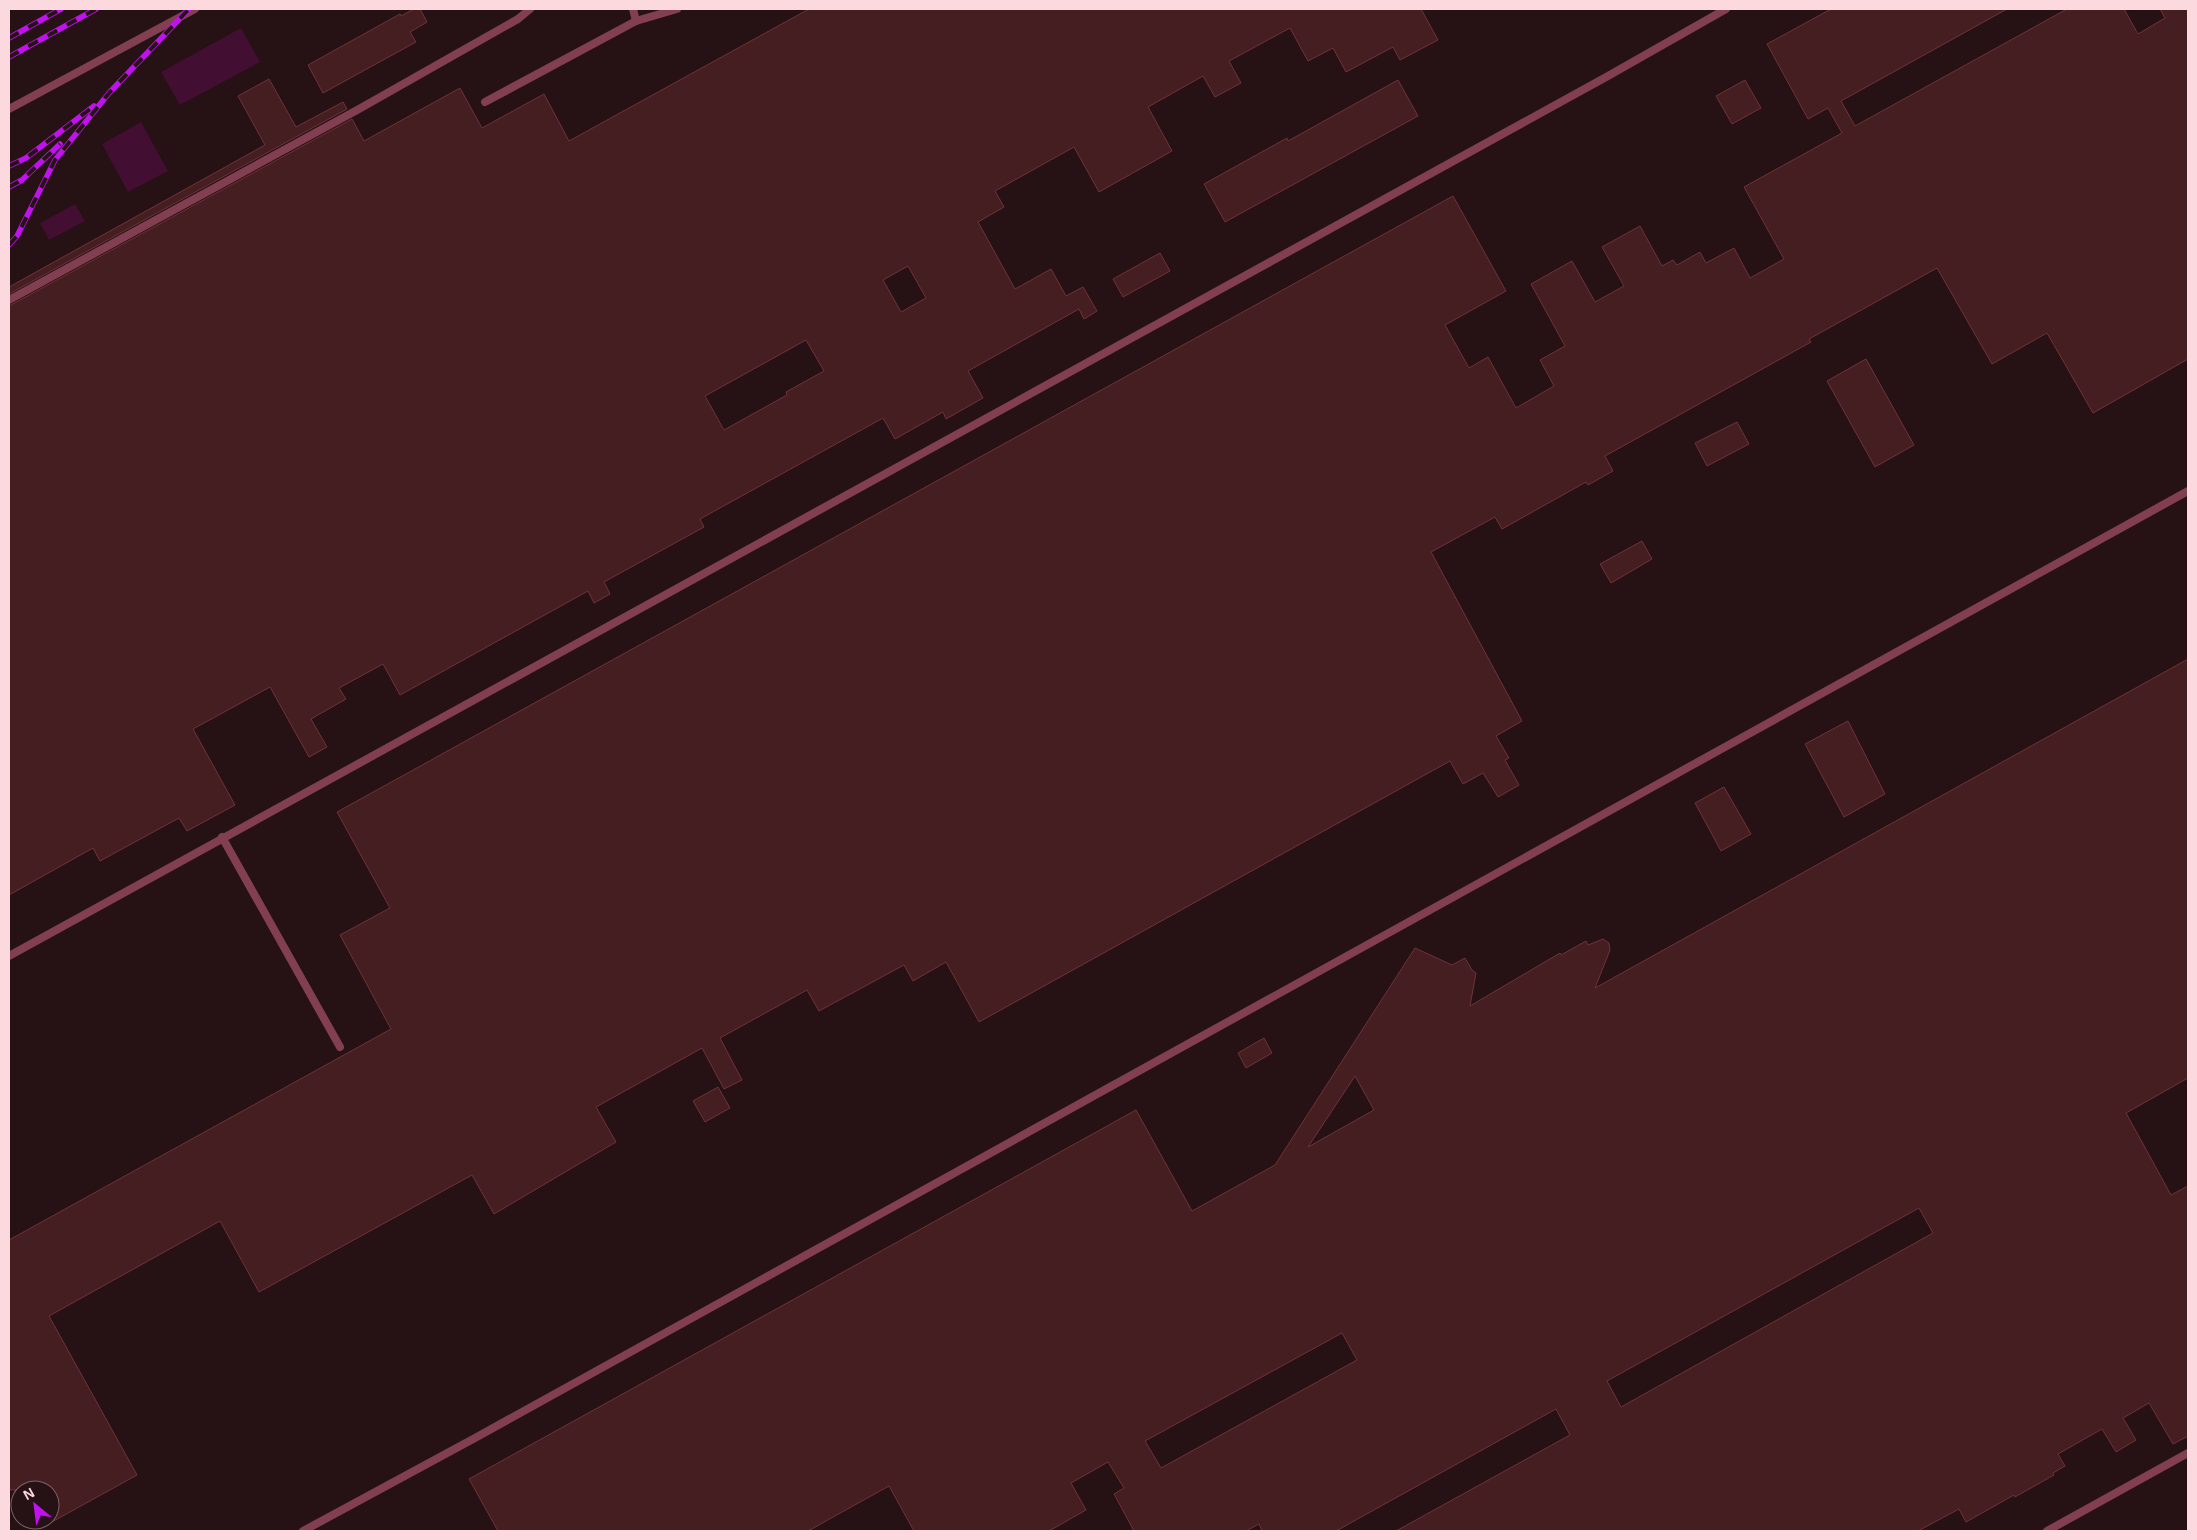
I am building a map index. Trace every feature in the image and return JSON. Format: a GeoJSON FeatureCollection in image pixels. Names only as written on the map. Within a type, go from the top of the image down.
{"type":"FeatureCollection","features":[{"type":"Feature","properties":{"kind":"lane"},"geometry":{"type":"LineString","coordinates":[[9,109],[195,9]]}},
{"type":"Feature","properties":{"kind":"lane"},"geometry":{"type":"LineString","coordinates":[[9,300],[359,109],[518,19],[530,9]]}},
{"type":"Feature","properties":{"kind":"lane"},"geometry":{"type":"LineString","coordinates":[[633,9],[636,21]]}},
{"type":"Feature","properties":{"kind":"lane"},"geometry":{"type":"LineString","coordinates":[[484,102],[636,21],[677,9]]}},
{"type":"Feature","properties":{"kind":"lane"},"geometry":{"type":"LineString","coordinates":[[9,956],[1726,9]]}},
{"type":"Feature","properties":{"kind":"lane"},"geometry":{"type":"LineString","coordinates":[[303,1531],[2188,491]]}},
{"type":"Feature","properties":{"kind":"lane"},"geometry":{"type":"LineString","coordinates":[[222,837],[340,1047]]}},
{"type":"Feature","properties":{"kind":"lane"},"geometry":{"type":"LineString","coordinates":[[2047,1531],[2188,1453]]}},
{"type":"Feature","properties":{"kind":"shaded area"},"geometry":{"type":"Polygon","coordinates":[[[241,28],[260,62],[180,105],[161,72],[241,28]]]}},
{"type":"Feature","properties":{"kind":"shaded area"},"geometry":{"type":"Polygon","coordinates":[[[141,122],[168,171],[128,192],[102,144],[141,122]]]}},
{"type":"Feature","properties":{"kind":"shaded area"},"geometry":{"type":"Polygon","coordinates":[[[75,204],[85,221],[49,240],[40,223],[75,204]]]}},
{"type":"Feature","properties":{"kind":"building"},"geometry":{"type":"Polygon","coordinates":[[[414,9],[420,9],[427,22],[410,32],[416,42],[323,93],[308,65],[400,14],[401,16],[414,9]]]}},
{"type":"Feature","properties":{"kind":"building"},"geometry":{"type":"Polygon","coordinates":[[[809,9],[1421,9],[1438,40],[1400,60],[1393,47],[1346,72],[1333,48],[1308,61],[1290,28],[1229,61],[1241,83],[1215,97],[1203,76],[1148,107],[1172,151],[1099,192],[1074,147],[995,191],[1004,207],[978,222],[1015,289],[1051,269],[1066,296],[1083,287],[1097,311],[1084,319],[1079,309],[968,371],[983,398],[946,419],[943,412],[895,439],[883,418],[700,519],[704,527],[604,582],[610,594],[594,603],[588,591],[400,695],[383,664],[339,688],[346,699],[311,719],[327,747],[309,757],[270,687],[193,729],[235,805],[187,831],[179,818],[100,861],[93,848],[9,895],[9,306],[352,119],[364,141],[460,88],[482,128],[544,94],[569,141],[809,9]],[[908,266],[883,280],[901,312],[926,298],[908,266]],[[806,340],[705,396],[724,430],[787,395],[786,392],[824,371],[806,340]]]}},
{"type":"Feature","properties":{"kind":"building"},"geometry":{"type":"Polygon","coordinates":[[[1831,9],[2007,9],[1841,101],[1855,126],[2067,9],[2124,9],[2138,34],[2165,18],[2160,9],[2188,9],[2188,359],[2093,413],[2047,333],[1992,364],[1937,268],[1809,339],[1811,342],[1605,456],[1613,471],[1588,485],[1586,482],[1502,529],[1495,517],[1431,552],[1522,721],[1496,736],[1509,758],[1505,760],[1519,785],[1498,797],[1483,773],[1463,784],[1450,761],[979,1022],[946,962],[913,981],[904,965],[819,1011],[807,990],[720,1038],[742,1080],[724,1089],[702,1048],[596,1107],[616,1142],[494,1214],[472,1175],[259,1292],[220,1221],[49,1316],[137,1475],[60,1517],[60,1480],[10,1480],[9,1490],[9,1240],[391,1029],[340,935],[390,908],[337,812],[1453,196],[1506,291],[1445,325],[1469,368],[1488,357],[1516,408],[1554,386],[1540,360],[1565,346],[1531,284],[1572,261],[1595,302],[1624,286],[1602,247],[1640,226],[1662,266],[1673,260],[1677,265],[1700,252],[1706,263],[1734,248],[1750,278],[1784,259],[1744,187],[1842,133],[1828,108],[1808,119],[1767,44],[1831,9]]]}},
{"type":"Feature","properties":{"kind":"building"},"geometry":{"type":"Polygon","coordinates":[[[269,79],[296,127],[343,102],[347,109],[9,294],[9,287],[265,145],[238,96],[269,79]]]}},
{"type":"Feature","properties":{"kind":"building"},"geometry":{"type":"Polygon","coordinates":[[[1398,80],[1418,116],[1225,222],[1204,184],[1287,138],[1288,141],[1398,80]]]}},
{"type":"Feature","properties":{"kind":"building"},"geometry":{"type":"Polygon","coordinates":[[[1745,80],[1761,108],[1732,124],[1716,96],[1745,80]]]}},
{"type":"Feature","properties":{"kind":"building"},"geometry":{"type":"Polygon","coordinates":[[[1160,253],[1170,271],[1123,297],[1113,279],[1160,253]]]}},
{"type":"Feature","properties":{"kind":"building"},"geometry":{"type":"Polygon","coordinates":[[[1866,359],[1914,445],[1875,467],[1827,381],[1866,359]]]}},
{"type":"Feature","properties":{"kind":"building"},"geometry":{"type":"Polygon","coordinates":[[[1737,422],[1749,444],[1707,466],[1695,443],[1737,422]]]}},
{"type":"Feature","properties":{"kind":"building"},"geometry":{"type":"Polygon","coordinates":[[[1642,541],[1652,559],[1611,583],[1600,564],[1642,541]]]}},
{"type":"Feature","properties":{"kind":"building"},"geometry":{"type":"Polygon","coordinates":[[[2188,659],[2188,1078],[2126,1113],[2171,1195],[2188,1186],[2188,1436],[2173,1444],[2149,1403],[2123,1418],[2136,1440],[2116,1452],[2102,1429],[2058,1454],[2065,1466],[2053,1473],[2054,1475],[2015,1497],[2014,1495],[1966,1522],[1959,1509],[1918,1531],[1396,1531],[1570,1435],[1556,1409],[1336,1531],[1262,1531],[1259,1524],[1246,1531],[1134,1531],[1114,1494],[1124,1488],[1108,1462],[1071,1483],[1086,1510],[1049,1531],[914,1531],[889,1486],[808,1531],[498,1531],[469,1479],[1136,1110],[1192,1211],[1275,1165],[1415,948],[1452,965],[1465,958],[1476,973],[1470,1006],[1560,953],[1561,955],[1586,941],[1588,945],[1603,939],[1609,943],[1610,950],[1595,988],[2188,659]],[[1355,1076],[1308,1147],[1374,1110],[1355,1076]],[[1919,1208],[1607,1381],[1621,1407],[1933,1233],[1919,1208]],[[1342,1333],[1145,1441],[1161,1468],[1357,1360],[1342,1333]]]}},
{"type":"Feature","properties":{"kind":"building"},"geometry":{"type":"Polygon","coordinates":[[[1848,721],[1885,794],[1844,817],[1805,744],[1848,721]]]}},
{"type":"Feature","properties":{"kind":"building"},"geometry":{"type":"Polygon","coordinates":[[[1724,787],[1751,834],[1721,851],[1695,803],[1724,787]]]}},
{"type":"Feature","properties":{"kind":"building"},"geometry":{"type":"Polygon","coordinates":[[[1264,1038],[1272,1053],[1246,1068],[1238,1053],[1264,1038]]]}},
{"type":"Feature","properties":{"kind":"building"},"geometry":{"type":"Polygon","coordinates":[[[718,1087],[730,1108],[705,1122],[693,1101],[718,1087]]]}},
{"type":"Feature","properties":{"kind":"railway"},"geometry":{"type":"LineString","coordinates":[[9,38],[61,9]]}},
{"type":"Feature","properties":{"kind":"railway"},"geometry":{"type":"LineString","coordinates":[[9,57],[96,9]]}},
{"type":"Feature","properties":{"kind":"railway"},"geometry":{"type":"LineString","coordinates":[[9,245],[17,236],[55,160],[109,93],[189,9]]}},
{"type":"Feature","properties":{"kind":"railway"},"geometry":{"type":"LineString","coordinates":[[9,166],[26,158],[94,106]]}},
{"type":"Feature","properties":{"kind":"railway"},"geometry":{"type":"LineString","coordinates":[[9,187],[22,180],[60,144]]}}]}
